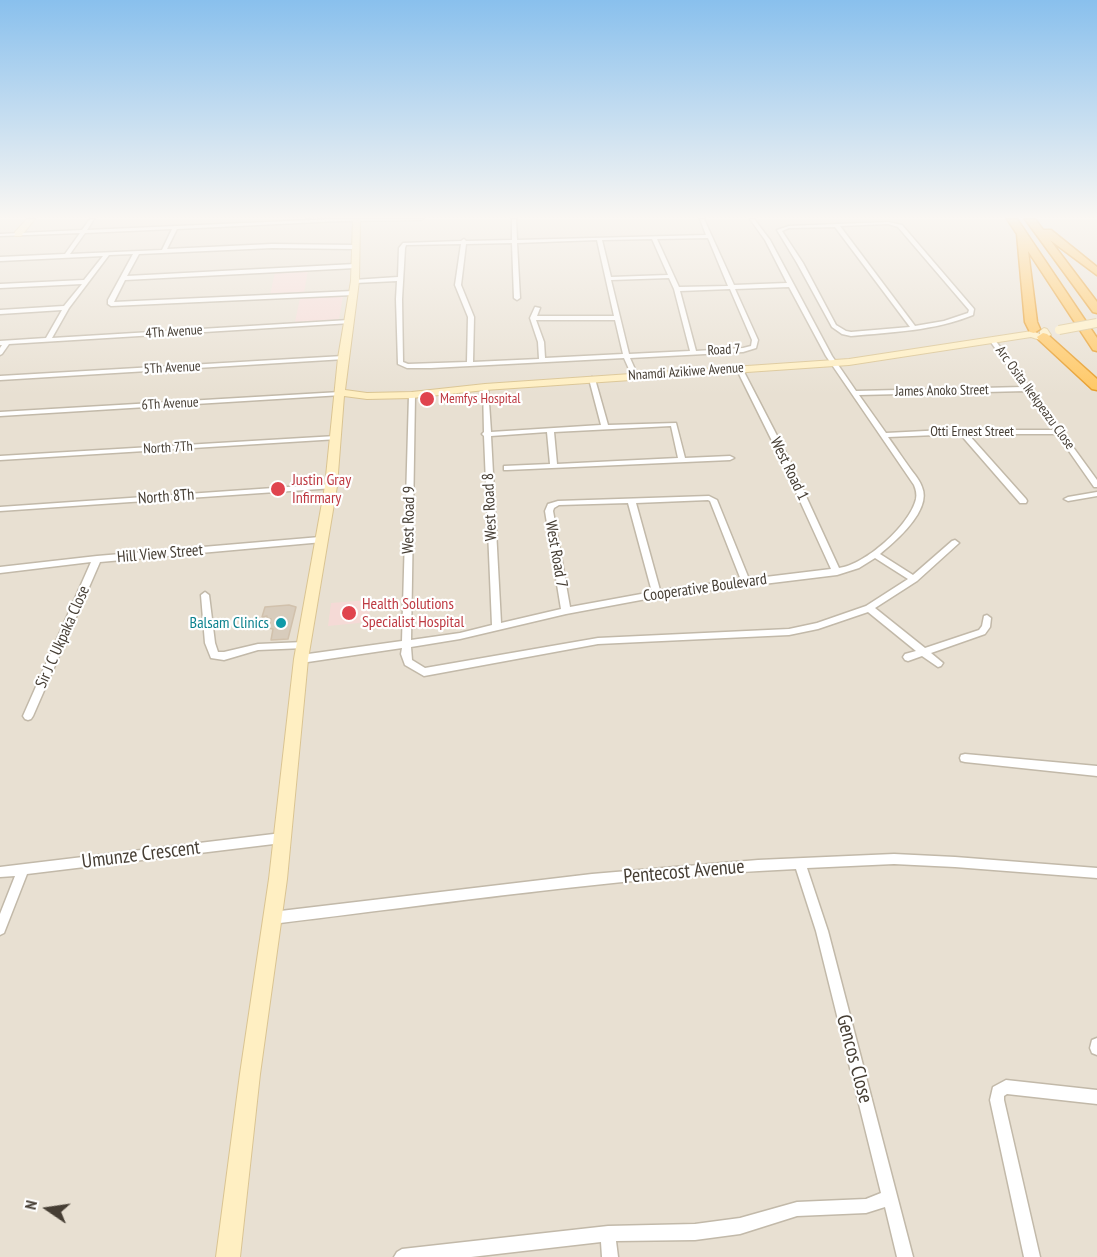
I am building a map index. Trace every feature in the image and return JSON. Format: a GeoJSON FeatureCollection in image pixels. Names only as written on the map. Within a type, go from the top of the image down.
{"type":"FeatureCollection","features":[{"type":"Feature","properties":{"kind":"highway"},"geometry":{"type":"LineString","coordinates":[[1026,278],[1031,322],[1038,333],[1097,386]]}},
{"type":"Feature","properties":{"kind":"highway"},"geometry":{"type":"LineString","coordinates":[[1052,278],[1097,347]]}},
{"type":"Feature","properties":{"kind":"highway"},"geometry":{"type":"LineString","coordinates":[[1073,278],[1097,310]]}},
{"type":"Feature","properties":{"kind":"main road"},"geometry":{"type":"LineString","coordinates":[[228,1257],[282,838],[303,652],[320,540],[331,486],[343,358],[355,278]]}},
{"type":"Feature","properties":{"kind":"main road","name":"Nnamdi Azikiwe Avenue"},"geometry":{"type":"LineString","coordinates":[[340,394],[412,395],[485,387],[834,363],[993,341],[1097,323]]}},
{"type":"Feature","properties":{"kind":"street"},"geometry":{"type":"LineString","coordinates":[[48,340],[66,308],[89,278]]}},
{"type":"Feature","properties":{"kind":"street"},"geometry":{"type":"LineString","coordinates":[[130,278],[123,278],[111,304],[353,293]]}},
{"type":"Feature","properties":{"kind":"street"},"geometry":{"type":"LineString","coordinates":[[459,278],[458,285],[471,317],[470,363]]}},
{"type":"Feature","properties":{"kind":"street"},"geometry":{"type":"LineString","coordinates":[[516,278],[517,298]]}},
{"type":"Feature","properties":{"kind":"street"},"geometry":{"type":"LineString","coordinates":[[635,376],[626,356],[608,279],[636,278]]}},
{"type":"Feature","properties":{"kind":"street"},"geometry":{"type":"LineString","coordinates":[[672,278],[693,352]]}},
{"type":"Feature","properties":{"kind":"street","name":"Road 7"},"geometry":{"type":"LineString","coordinates":[[400,279],[398,328],[402,365],[743,350],[756,345],[729,278]]}},
{"type":"Feature","properties":{"kind":"street","name":"Cooperative Boulevard"},"geometry":{"type":"LineString","coordinates":[[205,595],[210,643],[214,655],[224,656],[258,647],[303,652],[408,645],[657,594],[837,572],[859,566],[874,555],[910,519],[920,500],[918,485],[834,363],[787,278]]}},
{"type":"Feature","properties":{"kind":"street"},"geometry":{"type":"LineString","coordinates":[[808,278],[838,331],[851,334],[913,327],[958,319],[971,314],[972,310],[944,278]]}},
{"type":"Feature","properties":{"kind":"street"},"geometry":{"type":"LineString","coordinates":[[876,278],[913,327]]}},
{"type":"Feature","properties":{"kind":"street"},"geometry":{"type":"LineString","coordinates":[[355,281],[400,279]]}},
{"type":"Feature","properties":{"kind":"street"},"geometry":{"type":"LineString","coordinates":[[0,286],[86,282]]}},
{"type":"Feature","properties":{"kind":"street"},"geometry":{"type":"LineString","coordinates":[[676,287],[791,285]]}},
{"type":"Feature","properties":{"kind":"street"},"geometry":{"type":"LineString","coordinates":[[0,312],[66,308]]}},
{"type":"Feature","properties":{"kind":"street"},"geometry":{"type":"LineString","coordinates":[[537,308],[533,318],[534,330],[541,342],[542,360]]}},
{"type":"Feature","properties":{"kind":"street"},"geometry":{"type":"LineString","coordinates":[[533,318],[616,318]]}},
{"type":"Feature","properties":{"kind":"street","name":"4Th Avenue"},"geometry":{"type":"LineString","coordinates":[[4,343],[349,322]]}},
{"type":"Feature","properties":{"kind":"street","name":"Arc Osita Ikekpeazu Close"},"geometry":{"type":"LineString","coordinates":[[993,341],[1097,486]]}},
{"type":"Feature","properties":{"kind":"street"},"geometry":{"type":"LineString","coordinates":[[0,353],[4,343]]}},
{"type":"Feature","properties":{"kind":"street","name":"5Th Avenue"},"geometry":{"type":"LineString","coordinates":[[0,378],[343,358]]}},
{"type":"Feature","properties":{"kind":"street","name":"West Road 1"},"geometry":{"type":"LineString","coordinates":[[739,368],[783,455],[837,572]]}},
{"type":"Feature","properties":{"kind":"street"},"geometry":{"type":"LineString","coordinates":[[592,379],[605,427]]}},
{"type":"Feature","properties":{"kind":"street","name":"West Road 8"},"geometry":{"type":"LineString","coordinates":[[485,387],[497,627]]}},
{"type":"Feature","properties":{"kind":"street","name":"James Anoko Street"},"geometry":{"type":"LineString","coordinates":[[856,393],[1028,389]]}},
{"type":"Feature","properties":{"kind":"street","name":"6Th Avenue"},"geometry":{"type":"LineString","coordinates":[[0,414],[340,394]]}},
{"type":"Feature","properties":{"kind":"street","name":"West Road 9"},"geometry":{"type":"LineString","coordinates":[[408,645],[412,395]]}},
{"type":"Feature","properties":{"kind":"street"},"geometry":{"type":"LineString","coordinates":[[486,434],[674,424],[682,460]]}},
{"type":"Feature","properties":{"kind":"street"},"geometry":{"type":"LineString","coordinates":[[550,430],[554,466]]}},
{"type":"Feature","properties":{"kind":"street"},"geometry":{"type":"LineString","coordinates":[[962,432],[1023,501]]}},
{"type":"Feature","properties":{"kind":"street","name":"Otti Ernest Street"},"geometry":{"type":"LineString","coordinates":[[885,435],[1059,432]]}},
{"type":"Feature","properties":{"kind":"street","name":"North 7Th"},"geometry":{"type":"LineString","coordinates":[[0,458],[336,438]]}},
{"type":"Feature","properties":{"kind":"street"},"geometry":{"type":"LineString","coordinates":[[507,468],[729,458]]}},
{"type":"Feature","properties":{"kind":"street","name":"North 8Th"},"geometry":{"type":"LineString","coordinates":[[0,509],[331,486]]}},
{"type":"Feature","properties":{"kind":"street"},"geometry":{"type":"LineString","coordinates":[[1068,499],[1097,494]]}},
{"type":"Feature","properties":{"kind":"street"},"geometry":{"type":"LineString","coordinates":[[657,594],[631,500],[703,497],[713,501],[746,583]]}},
{"type":"Feature","properties":{"kind":"street","name":"West Road 7"},"geometry":{"type":"LineString","coordinates":[[566,611],[549,508],[558,503],[631,500]]}},
{"type":"Feature","properties":{"kind":"street","name":"Hill View Street"},"geometry":{"type":"LineString","coordinates":[[0,570],[97,559],[320,540]]}},
{"type":"Feature","properties":{"kind":"street"},"geometry":{"type":"LineString","coordinates":[[408,645],[408,662],[424,672],[434,672],[598,641],[789,632],[818,626],[869,608],[914,579],[956,543]]}},
{"type":"Feature","properties":{"kind":"street"},"geometry":{"type":"LineString","coordinates":[[874,555],[914,579]]}},
{"type":"Feature","properties":{"kind":"street","name":"Sir J C Ukpaka Close"},"geometry":{"type":"LineString","coordinates":[[28,716],[97,559]]}},
{"type":"Feature","properties":{"kind":"street"},"geometry":{"type":"LineString","coordinates":[[869,608],[938,663]]}},
{"type":"Feature","properties":{"kind":"street"},"geometry":{"type":"LineString","coordinates":[[908,657],[982,632],[986,627],[987,618]]}},
{"type":"Feature","properties":{"kind":"street"},"geometry":{"type":"LineString","coordinates":[[965,758],[1097,771]]}},
{"type":"Feature","properties":{"kind":"street","name":"Umunze Crescent"},"geometry":{"type":"LineString","coordinates":[[0,872],[282,838]]}},
{"type":"Feature","properties":{"kind":"street","name":"Pentecost Avenue"},"geometry":{"type":"LineString","coordinates":[[272,918],[592,880],[800,863],[894,859],[1097,873]]}},
{"type":"Feature","properties":{"kind":"street","name":"Gencos Close"},"geometry":{"type":"LineString","coordinates":[[800,863],[822,931],[905,1257]]}},
{"type":"Feature","properties":{"kind":"street"},"geometry":{"type":"LineString","coordinates":[[0,929],[24,868]]}},
{"type":"Feature","properties":{"kind":"street"},"geometry":{"type":"LineString","coordinates":[[1032,1257],[997,1100],[998,1092],[1006,1087],[1097,1097]]}},
{"type":"Feature","properties":{"kind":"street"},"geometry":{"type":"LineString","coordinates":[[402,1257],[608,1234],[695,1232],[740,1226],[797,1209],[866,1206],[890,1196]]}},
{"type":"Feature","properties":{"kind":"street"},"geometry":{"type":"LineString","coordinates":[[608,1234],[610,1257]]}},
{"type":"Feature","properties":{"kind":"shaded area"},"geometry":{"type":"Polygon","coordinates":[[[0,278],[1097,278],[1097,1257],[0,1257],[0,278]]]}},
{"type":"Feature","properties":{"kind":"shaded area"},"geometry":{"type":"Polygon","coordinates":[[[274,278],[307,278],[304,293],[270,295],[274,278]]]}},
{"type":"Feature","properties":{"kind":"shaded area"},"geometry":{"type":"Polygon","coordinates":[[[343,296],[339,320],[295,322],[300,298],[343,296]]]}},
{"type":"Feature","properties":{"kind":"shaded area","name":"Health Solutions Specialist Hospital"},"geometry":{"type":"Polygon","coordinates":[[[370,600],[369,622],[328,626],[331,603],[370,600]]]}},
{"type":"Feature","properties":{"kind":"building","name":"Balsam Clinics"},"geometry":{"type":"Polygon","coordinates":[[[289,605],[296,607],[288,639],[271,640],[273,629],[268,628],[271,619],[267,616],[262,617],[265,607],[289,605]]]}},
{"type":"Feature","properties":{"kind":"place","name":"Memfys Hospital"},"geometry":{"type":"Point","coordinates":[427,399]}},
{"type":"Feature","properties":{"kind":"place","name":"Justin Gray Infirmary"},"geometry":{"type":"Point","coordinates":[278,489]}},
{"type":"Feature","properties":{"kind":"place","name":"Health Solutions Specialist Hospital"},"geometry":{"type":"Point","coordinates":[349,613]}},
{"type":"Feature","properties":{"kind":"place","name":"Balsam Clinics"},"geometry":{"type":"Point","coordinates":[281,623]}}]}
